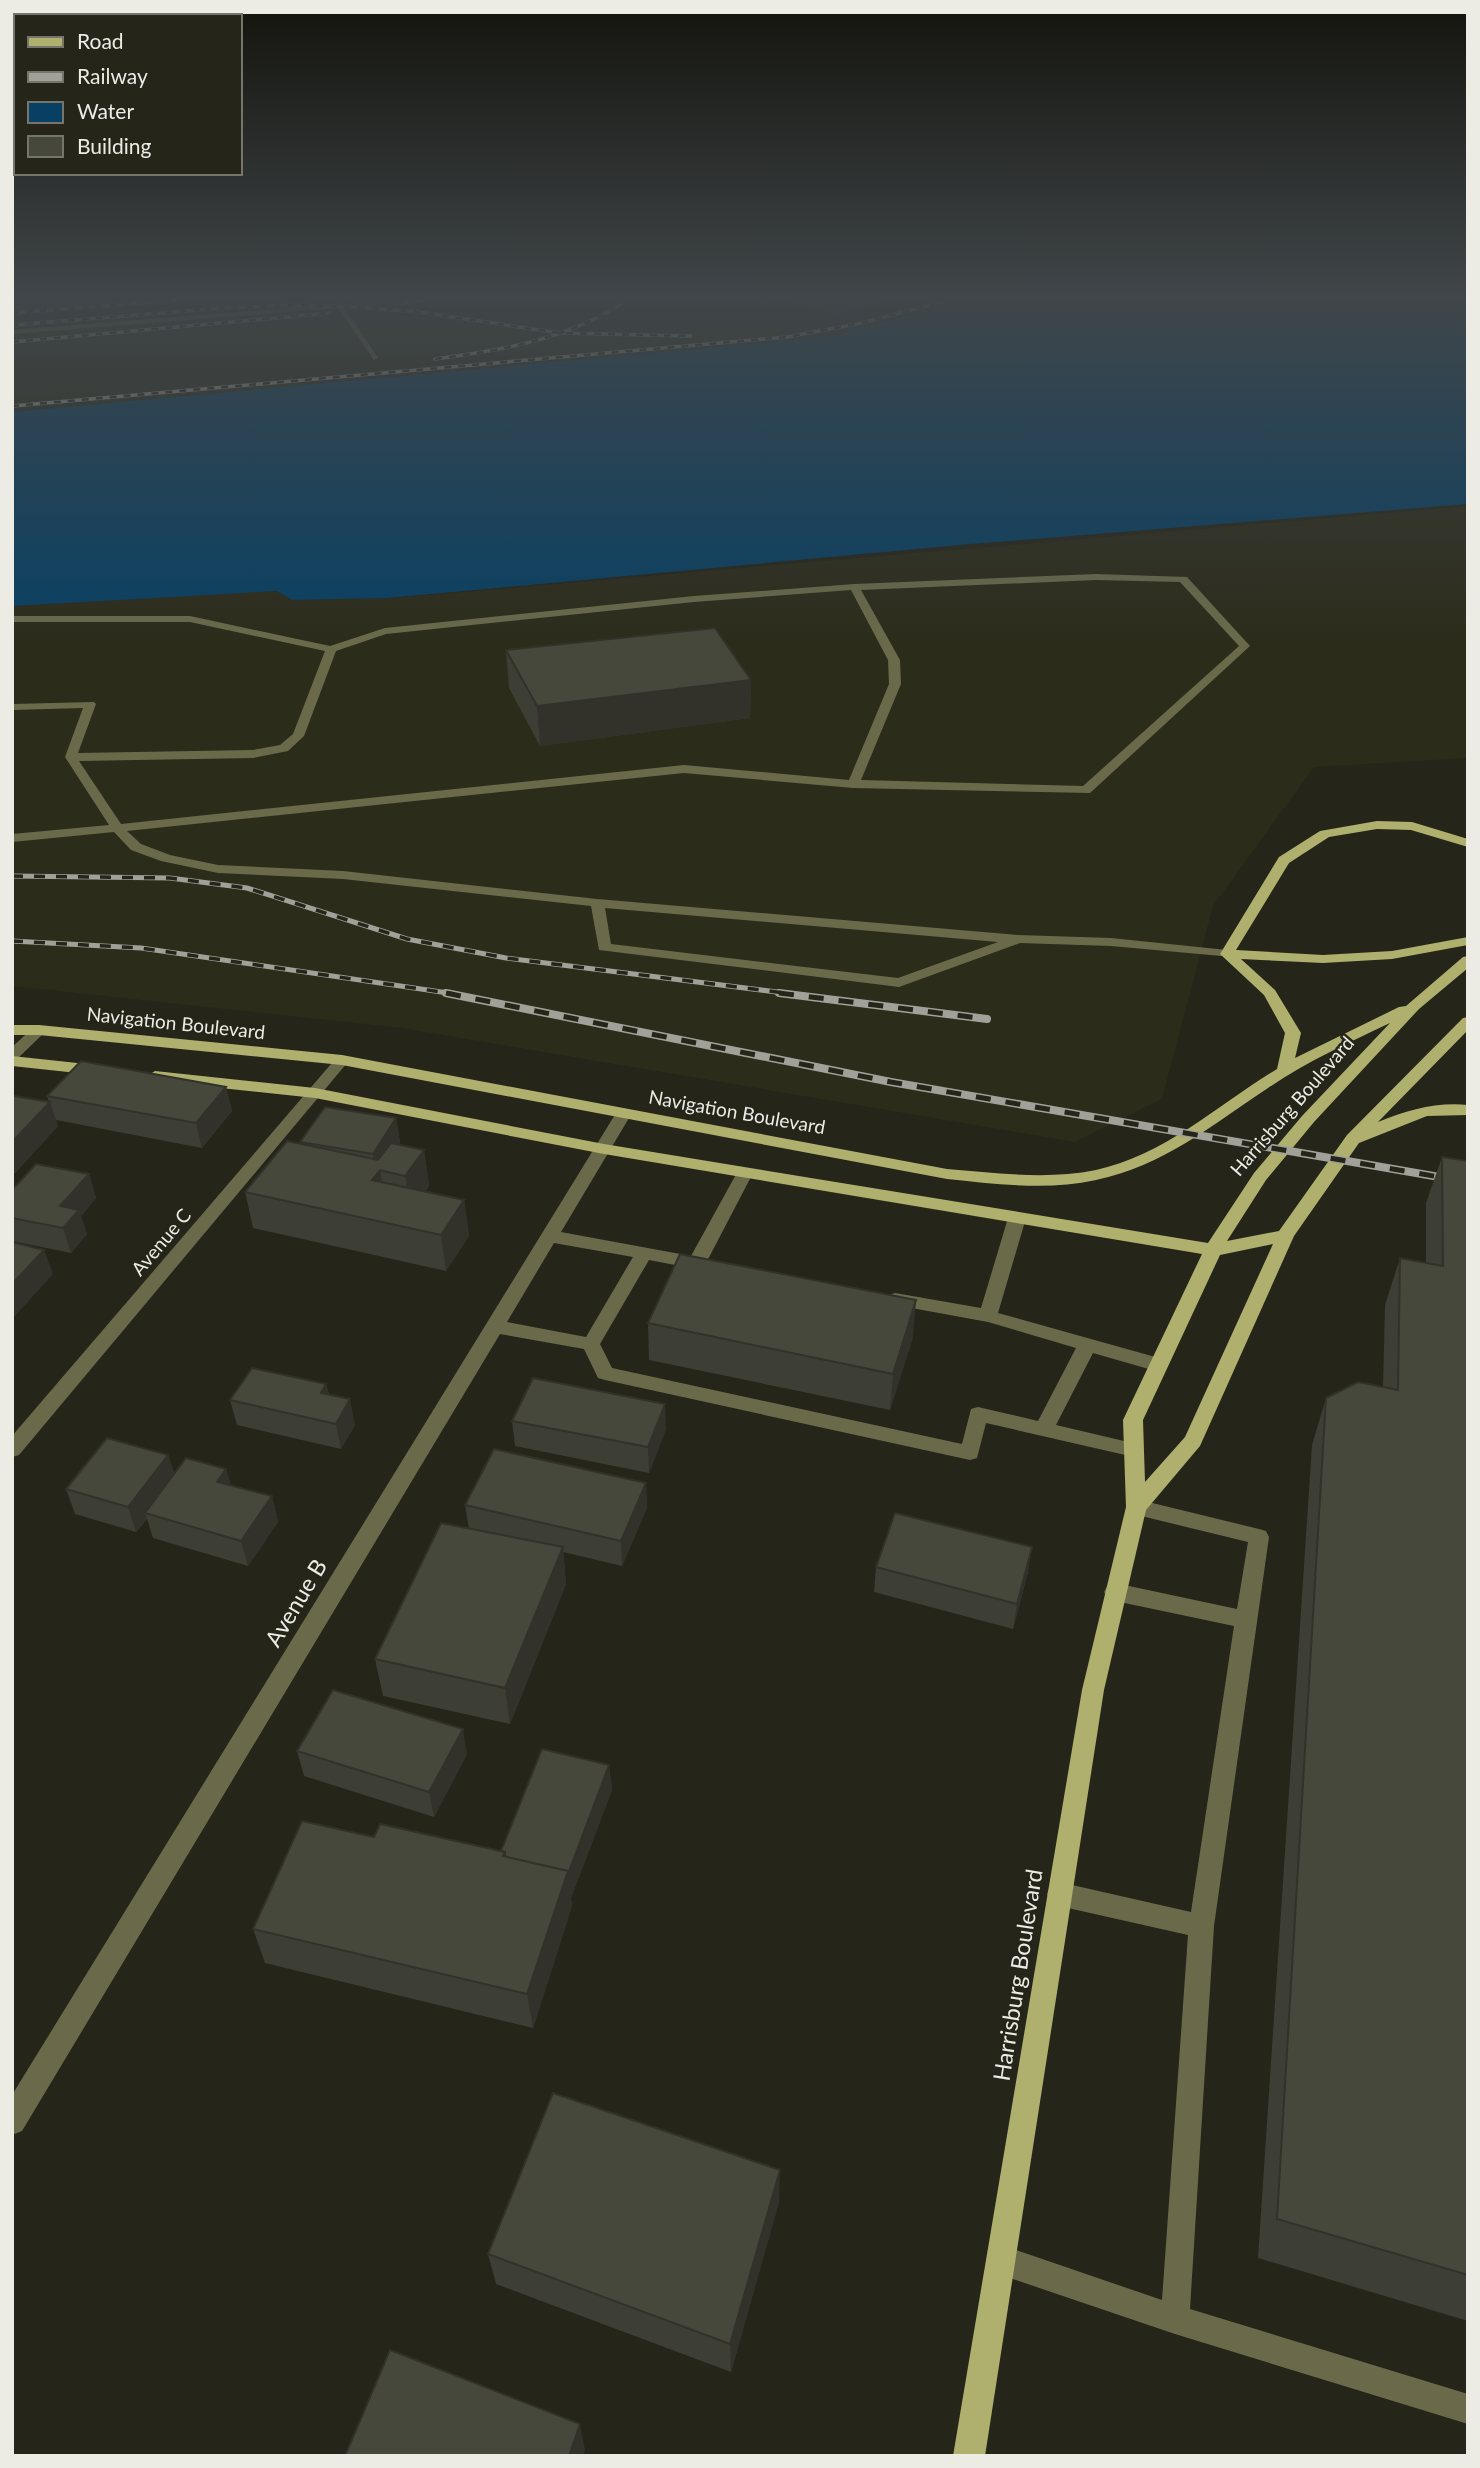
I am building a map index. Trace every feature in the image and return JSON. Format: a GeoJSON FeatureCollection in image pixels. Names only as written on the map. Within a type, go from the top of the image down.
{"type":"FeatureCollection","features":[{"type":"Feature","properties":{"kind":"main road"},"geometry":{"type":"LineString","coordinates":[[1227,954],[1284,860],[1325,834],[1377,824],[1412,826],[1468,843]]}},
{"type":"Feature","properties":{"kind":"main road"},"geometry":{"type":"LineString","coordinates":[[1227,954],[1322,959],[1392,956],[1468,941]]}},
{"type":"Feature","properties":{"kind":"main road"},"geometry":{"type":"LineString","coordinates":[[1227,954],[1270,993],[1293,1034],[1284,1070]]}},
{"type":"Feature","properties":{"kind":"main road","name":"Harrisburg Boulevard"},"geometry":{"type":"LineString","coordinates":[[969,2456],[1093,1690],[1136,1507],[1133,1420],[1213,1250],[1260,1177],[1308,1119],[1414,1006],[1468,960]]}},
{"type":"Feature","properties":{"kind":"main road","name":"Navigation Boulevard"},"geometry":{"type":"LineString","coordinates":[[12,1030],[39,1030],[342,1060],[947,1174],[1021,1180],[1095,1176],[1153,1158],[1222,1115],[1284,1070],[1414,1006]]}},
{"type":"Feature","properties":{"kind":"main road","name":"Harrisburg Boulevard"},"geometry":{"type":"LineString","coordinates":[[1136,1507],[1193,1441],[1285,1236],[1353,1139],[1468,1021]]}},
{"type":"Feature","properties":{"kind":"main road"},"geometry":{"type":"LineString","coordinates":[[12,1058],[109,1071]]}},
{"type":"Feature","properties":{"kind":"main road"},"geometry":{"type":"LineString","coordinates":[[136,1074],[315,1093],[604,1149],[1213,1250],[1285,1236]]}},
{"type":"Feature","properties":{"kind":"main road"},"geometry":{"type":"LineString","coordinates":[[1353,1139],[1418,1111],[1449,1107],[1468,1110]]}},
{"type":"Feature","properties":{"kind":"street"},"geometry":{"type":"LineString","coordinates":[[12,620],[190,619],[331,649],[385,631],[694,599],[854,587],[1096,578],[1183,579],[1245,646],[1086,790],[853,784],[684,769],[12,838]]}},
{"type":"Feature","properties":{"kind":"street"},"geometry":{"type":"LineString","coordinates":[[853,784],[895,684],[894,660],[854,587]]}},
{"type":"Feature","properties":{"kind":"street"},"geometry":{"type":"LineString","coordinates":[[71,757],[253,754],[284,748],[299,736],[331,649]]}},
{"type":"Feature","properties":{"kind":"street"},"geometry":{"type":"LineString","coordinates":[[12,707],[90,704],[71,757]]}},
{"type":"Feature","properties":{"kind":"street"},"geometry":{"type":"LineString","coordinates":[[71,757],[117,828],[136,846],[166,858],[218,869],[343,874],[597,903],[1018,939],[1111,942],[1227,954]]}},
{"type":"Feature","properties":{"kind":"street"},"geometry":{"type":"LineString","coordinates":[[597,903],[604,947],[899,984],[1018,939]]}},
{"type":"Feature","properties":{"kind":"street"},"geometry":{"type":"LineString","coordinates":[[12,1058],[39,1030]]}},
{"type":"Feature","properties":{"kind":"street","name":"Avenue C"},"geometry":{"type":"LineString","coordinates":[[12,1450],[342,1060]]}},
{"type":"Feature","properties":{"kind":"street","name":"Avenue B"},"geometry":{"type":"LineString","coordinates":[[12,2121],[624,1113]]}},
{"type":"Feature","properties":{"kind":"street"},"geometry":{"type":"LineString","coordinates":[[550,1236],[703,1264],[745,1172]]}},
{"type":"Feature","properties":{"kind":"street"},"geometry":{"type":"LineString","coordinates":[[988,1316],[1017,1218]]}},
{"type":"Feature","properties":{"kind":"street"},"geometry":{"type":"LineString","coordinates":[[591,1345],[644,1253]]}},
{"type":"Feature","properties":{"kind":"street"},"geometry":{"type":"LineString","coordinates":[[882,1297],[988,1316],[1158,1365]]}},
{"type":"Feature","properties":{"kind":"street"},"geometry":{"type":"LineString","coordinates":[[494,1326],[591,1345]]}},
{"type":"Feature","properties":{"kind":"street"},"geometry":{"type":"LineString","coordinates":[[591,1345],[605,1373],[970,1453],[978,1414],[1134,1450]]}},
{"type":"Feature","properties":{"kind":"street"},"geometry":{"type":"LineString","coordinates":[[1044,1429],[1087,1345]]}},
{"type":"Feature","properties":{"kind":"street"},"geometry":{"type":"LineString","coordinates":[[1136,1507],[1259,1537],[1202,1926],[1175,2319]]}},
{"type":"Feature","properties":{"kind":"street"},"geometry":{"type":"LineString","coordinates":[[1115,1592],[1246,1620]]}},
{"type":"Feature","properties":{"kind":"street"},"geometry":{"type":"LineString","coordinates":[[1059,1894],[1202,1926]]}},
{"type":"Feature","properties":{"kind":"street"},"geometry":{"type":"LineString","coordinates":[[1001,2260],[1175,2319],[1468,2409]]}},
{"type":"Feature","properties":{"kind":"shaded area"},"geometry":{"type":"Polygon","coordinates":[[[1468,506],[1468,758],[1314,767],[1213,906],[1162,1099],[1075,1142],[402,1028],[12,986],[12,602],[283,591],[289,600],[392,598],[1468,506]]]}},
{"type":"Feature","properties":{"kind":"water"},"geometry":{"type":"Polygon","coordinates":[[[12,414],[1468,414],[1468,504],[971,544],[388,598],[292,600],[277,591],[12,606],[12,414]]]}},
{"type":"Feature","properties":{"kind":"building"},"geometry":{"type":"Polygon","coordinates":[[[715,628],[751,680],[537,706],[506,650],[715,628]]]}},
{"type":"Feature","properties":{"kind":"building"},"geometry":{"type":"Polygon","coordinates":[[[81,1061],[226,1087],[196,1123],[47,1096],[81,1061]]]}},
{"type":"Feature","properties":{"kind":"building"},"geometry":{"type":"Polygon","coordinates":[[[14,1096],[50,1102],[12,1142],[12,1098],[14,1096]]]}},
{"type":"Feature","properties":{"kind":"building"},"geometry":{"type":"Polygon","coordinates":[[[325,1107],[396,1118],[373,1154],[300,1142],[325,1107]]]}},
{"type":"Feature","properties":{"kind":"building"},"geometry":{"type":"Polygon","coordinates":[[[287,1141],[378,1160],[391,1143],[424,1150],[405,1176],[380,1170],[372,1180],[464,1200],[441,1235],[245,1192],[287,1141]]]}},
{"type":"Feature","properties":{"kind":"building"},"geometry":{"type":"Polygon","coordinates":[[[1442,1157],[1468,1161],[1468,2275],[1277,2219],[1326,1398],[1358,1382],[1398,1390],[1400,1258],[1443,1266],[1442,1157]]]}},
{"type":"Feature","properties":{"kind":"building"},"geometry":{"type":"Polygon","coordinates":[[[36,1164],[89,1174],[60,1206],[79,1210],[63,1228],[12,1218],[12,1190],[36,1164]]]}},
{"type":"Feature","properties":{"kind":"building"},"geometry":{"type":"Polygon","coordinates":[[[12,1242],[44,1250],[12,1284],[12,1242]]]}},
{"type":"Feature","properties":{"kind":"building"},"geometry":{"type":"Polygon","coordinates":[[[680,1254],[916,1300],[893,1374],[648,1323],[680,1254]]]}},
{"type":"Feature","properties":{"kind":"building"},"geometry":{"type":"Polygon","coordinates":[[[252,1368],[326,1384],[321,1393],[350,1399],[336,1424],[230,1400],[252,1368]]]}},
{"type":"Feature","properties":{"kind":"building"},"geometry":{"type":"Polygon","coordinates":[[[533,1378],[665,1404],[648,1447],[512,1421],[533,1378]]]}},
{"type":"Feature","properties":{"kind":"building"},"geometry":{"type":"Polygon","coordinates":[[[107,1438],[168,1455],[128,1507],[66,1489],[107,1438]]]}},
{"type":"Feature","properties":{"kind":"building"},"geometry":{"type":"Polygon","coordinates":[[[494,1449],[646,1483],[621,1541],[465,1505],[494,1449]]]}},
{"type":"Feature","properties":{"kind":"building"},"geometry":{"type":"Polygon","coordinates":[[[186,1458],[226,1469],[217,1482],[272,1496],[241,1541],[145,1513],[186,1458]]]}},
{"type":"Feature","properties":{"kind":"building"},"geometry":{"type":"Polygon","coordinates":[[[895,1513],[1032,1547],[1017,1604],[876,1567],[895,1513]]]}},
{"type":"Feature","properties":{"kind":"building"},"geometry":{"type":"Polygon","coordinates":[[[441,1523],[563,1547],[505,1688],[375,1659],[441,1523]]]}},
{"type":"Feature","properties":{"kind":"building"},"geometry":{"type":"Polygon","coordinates":[[[333,1690],[463,1729],[429,1792],[297,1751],[333,1690]]]}},
{"type":"Feature","properties":{"kind":"building"},"geometry":{"type":"Polygon","coordinates":[[[542,1749],[609,1765],[568,1874],[568,1871],[505,1857],[505,1852],[501,1851],[542,1749]]]}},
{"type":"Feature","properties":{"kind":"building"},"geometry":{"type":"Polygon","coordinates":[[[302,1821],[374,1837],[380,1824],[505,1852],[503,1856],[568,1871],[527,1994],[253,1929],[302,1821]]]}},
{"type":"Feature","properties":{"kind":"building"},"geometry":{"type":"Polygon","coordinates":[[[553,2093],[780,2170],[730,2344],[488,2254],[553,2093]]]}},
{"type":"Feature","properties":{"kind":"building"},"geometry":{"type":"Polygon","coordinates":[[[390,2350],[580,2424],[569,2456],[345,2456],[390,2350]]]}},
{"type":"Feature","properties":{"kind":"railway"},"geometry":{"type":"LineString","coordinates":[[12,876],[170,878],[247,888],[407,939],[506,958],[793,994]]}},
{"type":"Feature","properties":{"kind":"railway"},"geometry":{"type":"LineString","coordinates":[[12,941],[141,948],[455,994]]}},
{"type":"Feature","properties":{"kind":"railway"},"geometry":{"type":"LineString","coordinates":[[446,993],[891,1082],[1468,1182]]}},
{"type":"Feature","properties":{"kind":"railway"},"geometry":{"type":"LineString","coordinates":[[779,993],[987,1019]]}}]}
